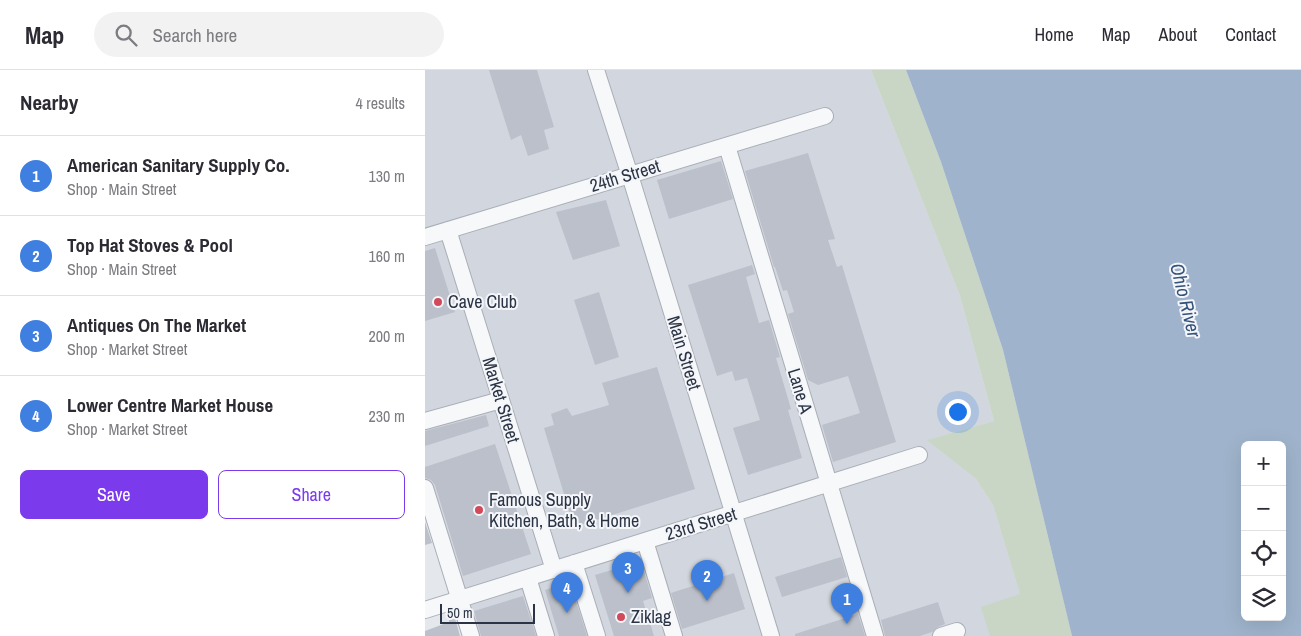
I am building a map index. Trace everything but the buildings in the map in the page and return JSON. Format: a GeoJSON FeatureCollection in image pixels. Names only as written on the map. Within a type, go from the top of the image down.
{"type":"FeatureCollection","features":[{"type":"Feature","properties":{"kind":"street","name":"Main Street"},"geometry":{"type":"LineString","coordinates":[[596,70],[771,636]]}},
{"type":"Feature","properties":{"kind":"street","name":"24th Street"},"geometry":{"type":"LineString","coordinates":[[425,237],[825,116]]}},
{"type":"Feature","properties":{"kind":"street","name":"Lane A"},"geometry":{"type":"LineString","coordinates":[[727,146],[875,636]]}},
{"type":"Feature","properties":{"kind":"street","name":"Market Street"},"geometry":{"type":"LineString","coordinates":[[448,230],[554,570]]}},
{"type":"Feature","properties":{"kind":"street"},"geometry":{"type":"LineString","coordinates":[[425,421],[501,400]]}},
{"type":"Feature","properties":{"kind":"street","name":"23rd Street"},"geometry":{"type":"LineString","coordinates":[[425,610],[919,456]]}},
{"type":"Feature","properties":{"kind":"street"},"geometry":{"type":"LineString","coordinates":[[425,488],[471,636]]}},
{"type":"Feature","properties":{"kind":"street"},"geometry":{"type":"LineString","coordinates":[[645,541],[674,636]]}},
{"type":"Feature","properties":{"kind":"street"},"geometry":{"type":"LineString","coordinates":[[574,563],[597,636]]}},
{"type":"Feature","properties":{"kind":"street"},"geometry":{"type":"LineString","coordinates":[[528,578],[546,636]]}},
{"type":"Feature","properties":{"kind":"street"},"geometry":{"type":"LineString","coordinates":[[941,636],[957,631]]}},
{"type":"Feature","properties":{"kind":"shaded area"},"geometry":{"type":"Polygon","coordinates":[[[425,70],[871,70],[960,296],[994,421],[928,440],[976,479],[993,505],[1033,636],[471,636],[425,488],[425,70]]]}},
{"type":"Feature","properties":{"kind":"green space"},"geometry":{"type":"Polygon","coordinates":[[[871,70],[906,70],[941,162],[1003,350],[1072,636],[990,636],[981,607],[1020,594],[993,505],[976,479],[927,440],[994,421],[960,296],[871,70]]]}},
{"type":"Feature","properties":{"kind":"water","name":"Ohio River"},"geometry":{"type":"Polygon","coordinates":[[[906,70],[1301,70],[1301,636],[1072,636],[1003,350],[941,162],[906,70]]]}},
{"type":"Feature","properties":{"kind":"place","name":"Cave Club"},"geometry":{"type":"Point","coordinates":[438,302]}},
{"type":"Feature","properties":{"kind":"place","name":"Famous Supply Kitchen, Bath, & Home"},"geometry":{"type":"Point","coordinates":[479,510]}},
{"type":"Feature","properties":{"kind":"place","name":"Antiques On The Market"},"geometry":{"type":"Point","coordinates":[628,593]}},
{"type":"Feature","properties":{"kind":"place","name":"Top Hat Stoves & Pool"},"geometry":{"type":"Point","coordinates":[707,601]}},
{"type":"Feature","properties":{"kind":"place","name":"Lower Centre Market House"},"geometry":{"type":"Point","coordinates":[567,613]}},
{"type":"Feature","properties":{"kind":"place","name":"Ziklag"},"geometry":{"type":"Point","coordinates":[621,617]}},
{"type":"Feature","properties":{"kind":"place","name":"American Sanitary Supply Co."},"geometry":{"type":"Point","coordinates":[847,624]}}]}
